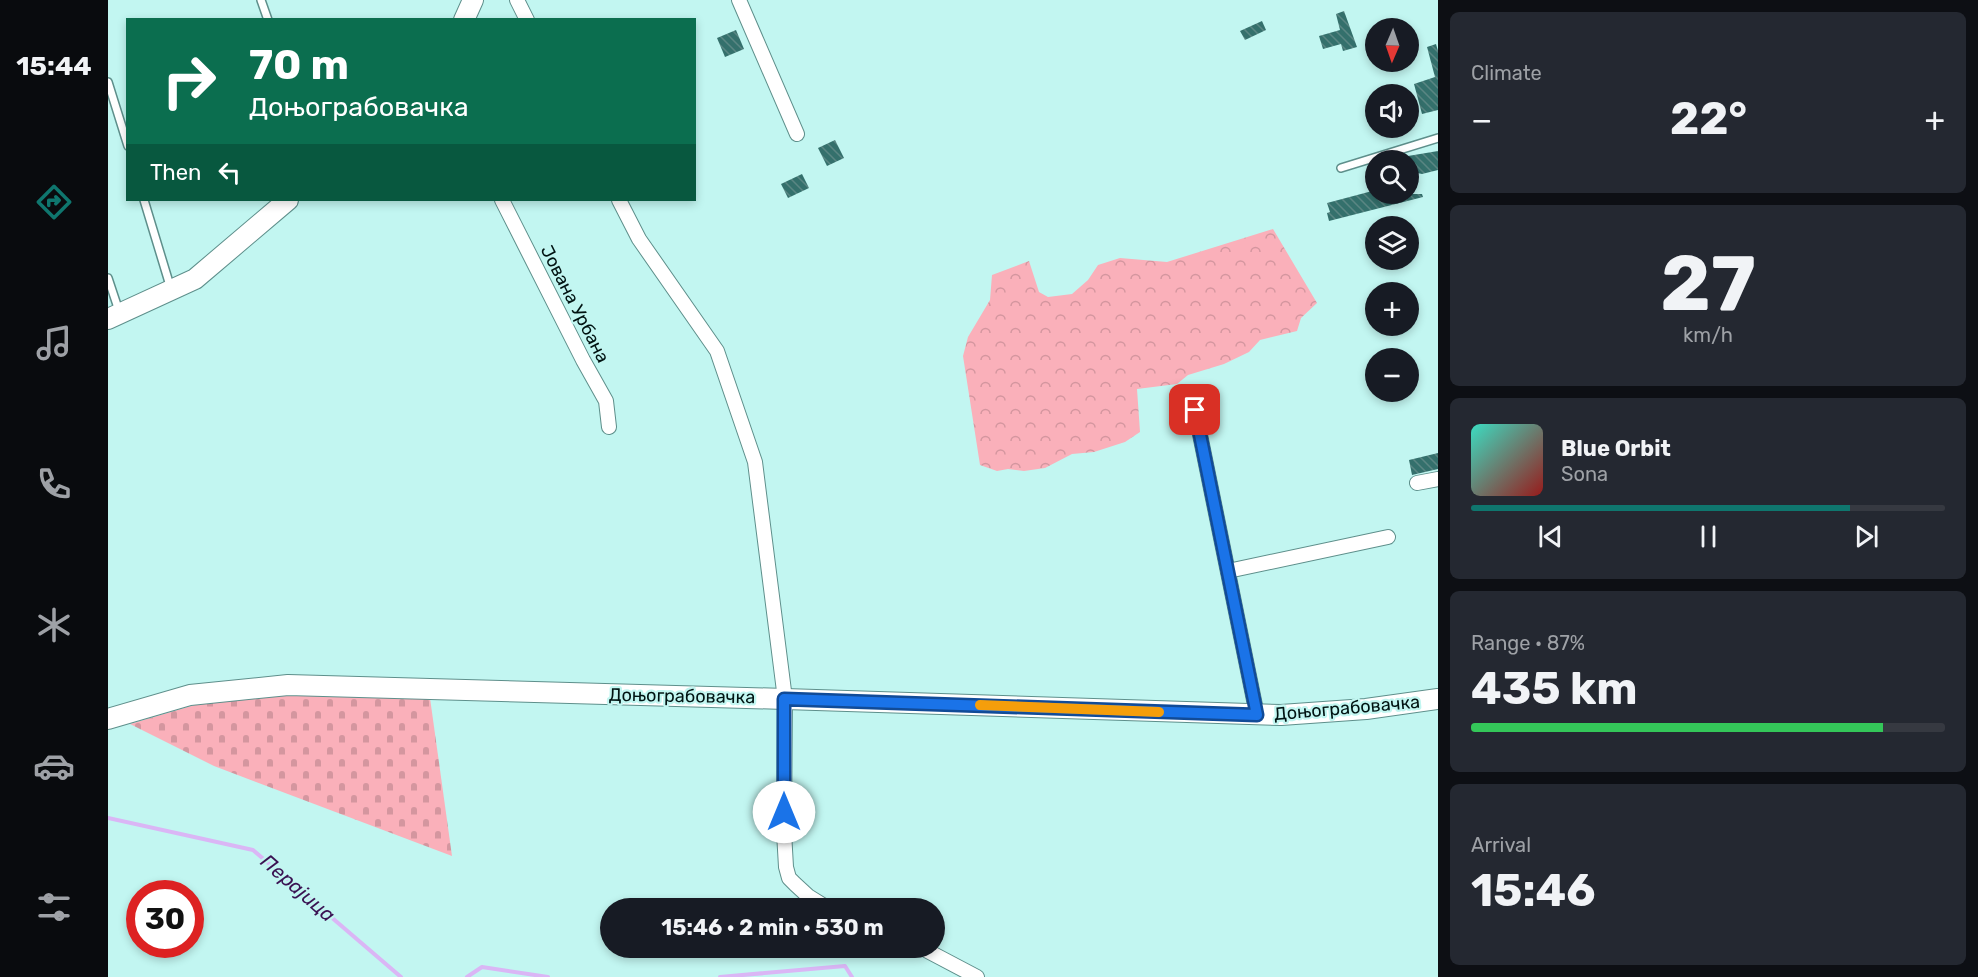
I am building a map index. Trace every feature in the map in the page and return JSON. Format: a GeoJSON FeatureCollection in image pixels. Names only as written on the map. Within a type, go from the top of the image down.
{"type":"FeatureCollection","features":[{"type":"Feature","properties":{"kind":"street"},"geometry":{"type":"LineString","coordinates":[[465,18],[473,0]]}},
{"type":"Feature","properties":{"kind":"street"},"geometry":{"type":"LineString","coordinates":[[517,0],[526,18]]}},
{"type":"Feature","properties":{"kind":"street"},"geometry":{"type":"LineString","coordinates":[[739,0],[797,134]]}},
{"type":"Feature","properties":{"kind":"street"},"geometry":{"type":"LineString","coordinates":[[114,316],[195,279],[287,201]]}},
{"type":"Feature","properties":{"kind":"street","name":"Јована Урбана"},"geometry":{"type":"LineString","coordinates":[[503,201],[606,401],[609,427]]}},
{"type":"Feature","properties":{"kind":"street"},"geometry":{"type":"LineString","coordinates":[[620,201],[639,239],[717,351],[755,462],[784,699],[786,867],[789,878],[811,898]]}},
{"type":"Feature","properties":{"kind":"street"},"geometry":{"type":"LineString","coordinates":[[1195,410],[1257,715]]}},
{"type":"Feature","properties":{"kind":"street"},"geometry":{"type":"LineString","coordinates":[[1417,483],[1438,479]]}},
{"type":"Feature","properties":{"kind":"street"},"geometry":{"type":"LineString","coordinates":[[1228,571],[1388,537]]}},
{"type":"Feature","properties":{"kind":"street","name":"Доњограбовачка"},"geometry":{"type":"LineString","coordinates":[[108,719],[190,695],[288,685],[1257,715],[1320,714],[1438,699]]}},
{"type":"Feature","properties":{"kind":"street"},"geometry":{"type":"LineString","coordinates":[[941,958],[977,977]]}},
{"type":"Feature","properties":{"kind":"lane"},"geometry":{"type":"LineString","coordinates":[[261,0],[267,18]]}},
{"type":"Feature","properties":{"kind":"lane"},"geometry":{"type":"LineString","coordinates":[[108,82],[126,140]]}},
{"type":"Feature","properties":{"kind":"lane"},"geometry":{"type":"LineString","coordinates":[[1341,168],[1438,138]]}},
{"type":"Feature","properties":{"kind":"lane"},"geometry":{"type":"LineString","coordinates":[[144,201],[172,291]]}},
{"type":"Feature","properties":{"kind":"lane"},"geometry":{"type":"LineString","coordinates":[[108,278],[114,316]]}},
{"type":"Feature","properties":{"kind":"green space"},"geometry":{"type":"Polygon","coordinates":[[[1273,229],[1317,303],[1301,318],[1297,331],[1260,340],[1249,352],[1224,364],[1188,375],[1177,384],[1137,389],[1140,432],[1125,442],[1094,452],[1072,454],[1045,468],[997,471],[980,465],[963,356],[968,337],[990,300],[992,275],[1029,261],[1039,292],[1048,297],[1072,294],[1088,280],[1098,265],[1120,258],[1167,262],[1273,229]]]}},
{"type":"Feature","properties":{"kind":"green space"},"geometry":{"type":"Polygon","coordinates":[[[307,691],[430,698],[452,856],[214,766],[130,724],[208,701],[307,691]]]}},
{"type":"Feature","properties":{"kind":"building"},"geometry":{"type":"Polygon","coordinates":[[[1344,11],[1357,47],[1343,51],[1341,44],[1323,49],[1319,36],[1340,30],[1336,14],[1344,11]]]}},
{"type":"Feature","properties":{"kind":"building"},"geometry":{"type":"Polygon","coordinates":[[[1262,21],[1266,30],[1245,40],[1240,31],[1262,21]]]}},
{"type":"Feature","properties":{"kind":"building"},"geometry":{"type":"Polygon","coordinates":[[[736,30],[744,49],[725,57],[717,38],[736,30]]]}},
{"type":"Feature","properties":{"kind":"building"},"geometry":{"type":"Polygon","coordinates":[[[1436,44],[1438,51],[1438,110],[1422,114],[1419,103],[1419,84],[1414,84],[1435,77],[1427,47],[1436,44]]]}},
{"type":"Feature","properties":{"kind":"building"},"geometry":{"type":"Polygon","coordinates":[[[835,140],[844,158],[827,166],[818,148],[835,140]]]}},
{"type":"Feature","properties":{"kind":"building"},"geometry":{"type":"Polygon","coordinates":[[[1438,151],[1438,170],[1419,173],[1419,154],[1438,151]]]}},
{"type":"Feature","properties":{"kind":"building"},"geometry":{"type":"Polygon","coordinates":[[[802,174],[809,188],[788,198],[781,184],[802,174]]]}},
{"type":"Feature","properties":{"kind":"building"},"geometry":{"type":"Polygon","coordinates":[[[1365,193],[1365,204],[1396,204],[1329,221],[1327,213],[1330,212],[1327,203],[1365,193]]]}},
{"type":"Feature","properties":{"kind":"building"},"geometry":{"type":"Polygon","coordinates":[[[1438,453],[1438,469],[1412,475],[1409,460],[1438,453]]]}},
{"type":"Feature","properties":{"kind":"waterway","name":"Перајица"},"geometry":{"type":"LineString","coordinates":[[108,818],[253,850],[401,977]]}},
{"type":"Feature","properties":{"kind":"waterway","name":"Перајица"},"geometry":{"type":"LineString","coordinates":[[720,977],[845,966],[852,977]]}},
{"type":"Feature","properties":{"kind":"waterway","name":"Перајица"},"geometry":{"type":"LineString","coordinates":[[467,977],[482,967],[548,977]]}},
{"type":"Feature","properties":{"kind":"slow traffic"},"geometry":{"type":"LineString","coordinates":[[980,705],[1159,712]]}},
{"type":"Feature","properties":{"kind":"route"},"geometry":{"type":"LineString","coordinates":[[784,812],[784,699],[1257,715],[1195,410]]}}]}
